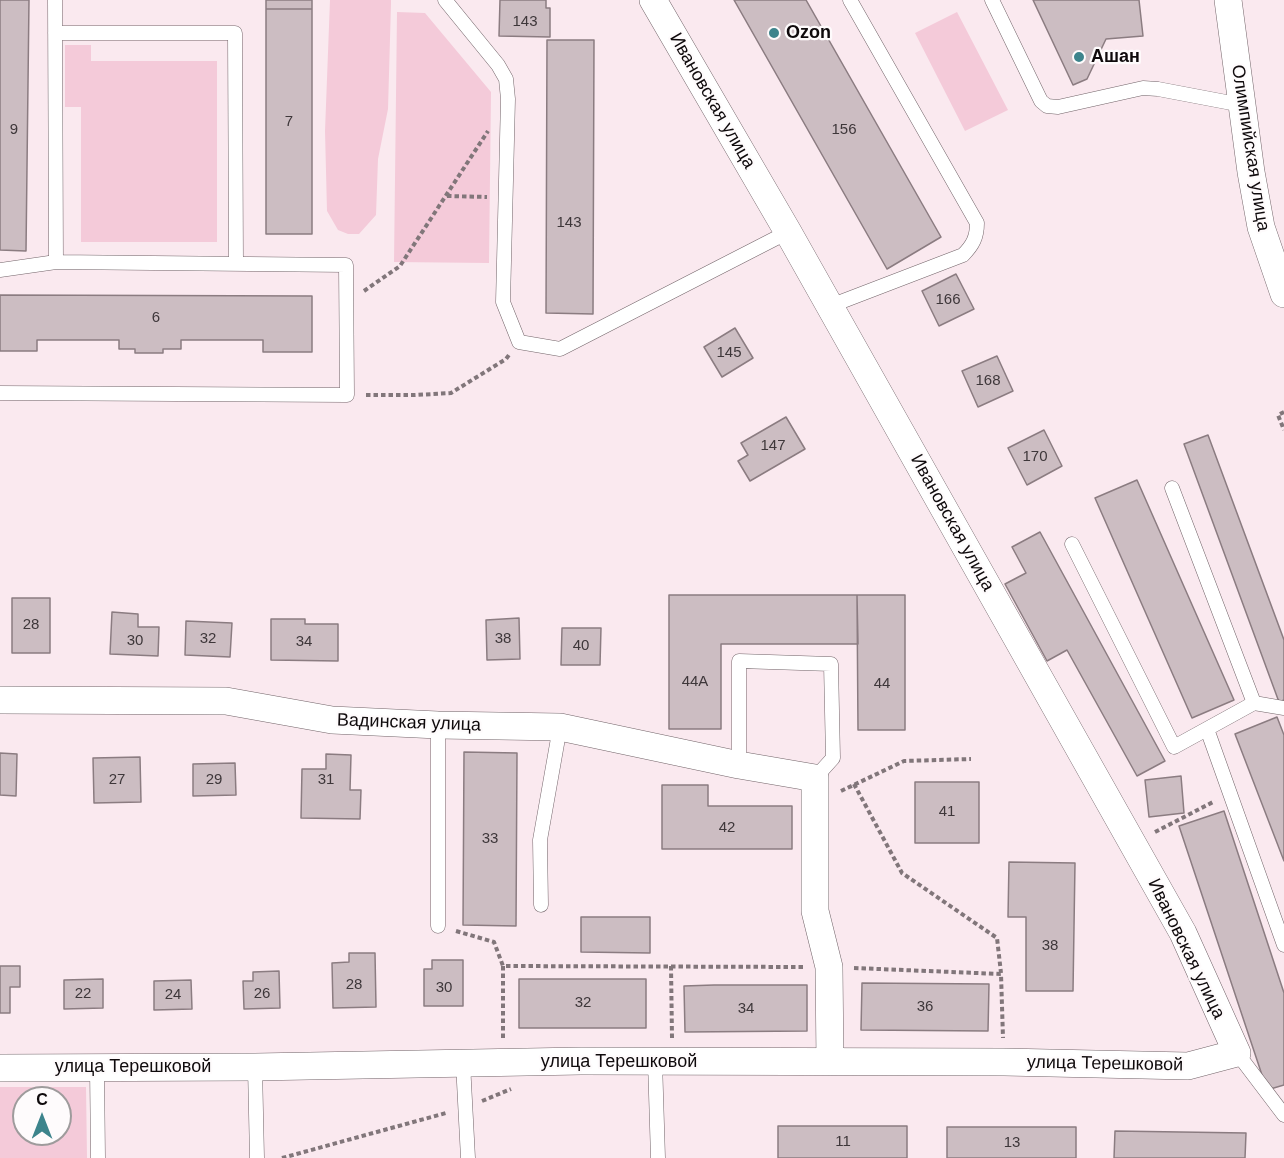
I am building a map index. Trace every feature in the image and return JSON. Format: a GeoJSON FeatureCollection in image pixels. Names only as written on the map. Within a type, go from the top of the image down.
{"type":"FeatureCollection","features":[{"type":"Feature","properties":{"kind":"street","name":"Ивановская улица"},"geometry":{"type":"LineString","coordinates":[[653,0],[788,232],[1183,933],[1237,1053]]}},
{"type":"Feature","properties":{"kind":"street","name":"Олимпийская улица"},"geometry":{"type":"LineString","coordinates":[[1228,0],[1261,227],[1284,294]]}},
{"type":"Feature","properties":{"kind":"street","name":"Вадинская улица"},"geometry":{"type":"LineString","coordinates":[[0,700],[225,701],[332,720],[560,727],[739,765],[815,790]]}},
{"type":"Feature","properties":{"kind":"street"},"geometry":{"type":"LineString","coordinates":[[815,790],[815,911],[830,967],[830,1062]]}},
{"type":"Feature","properties":{"kind":"street","name":"улица Терешковой"},"geometry":{"type":"LineString","coordinates":[[0,1068],[664,1061],[1004,1062],[1188,1066],[1237,1053]]}},
{"type":"Feature","properties":{"kind":"lane"},"geometry":{"type":"LineString","coordinates":[[55,0],[56,262]]}},
{"type":"Feature","properties":{"kind":"lane"},"geometry":{"type":"LineString","coordinates":[[445,0],[498,65],[506,79],[508,99],[503,302],[519,342],[560,349],[788,232]]}},
{"type":"Feature","properties":{"kind":"lane"},"geometry":{"type":"LineString","coordinates":[[830,306],[963,255],[972,246],[977,232],[977,222],[850,0]]}},
{"type":"Feature","properties":{"kind":"lane"},"geometry":{"type":"LineString","coordinates":[[992,0],[1041,101],[1047,106],[1058,107],[1143,88],[1158,88],[1242,105]]}},
{"type":"Feature","properties":{"kind":"lane"},"geometry":{"type":"LineString","coordinates":[[55,33],[235,33],[236,264]]}},
{"type":"Feature","properties":{"kind":"lane"},"geometry":{"type":"LineString","coordinates":[[0,270],[56,262],[345,265],[346,395],[0,393]]}},
{"type":"Feature","properties":{"kind":"lane"},"geometry":{"type":"LineString","coordinates":[[1172,488],[1254,703]]}},
{"type":"Feature","properties":{"kind":"lane"},"geometry":{"type":"LineString","coordinates":[[1072,544],[1174,747],[1254,703],[1284,708]]}},
{"type":"Feature","properties":{"kind":"lane"},"geometry":{"type":"LineString","coordinates":[[739,765],[739,661],[831,664],[833,758],[815,790]]}},
{"type":"Feature","properties":{"kind":"lane"},"geometry":{"type":"LineString","coordinates":[[438,725],[438,926]]}},
{"type":"Feature","properties":{"kind":"lane"},"geometry":{"type":"LineString","coordinates":[[541,905],[540,840],[560,727]]}},
{"type":"Feature","properties":{"kind":"lane"},"geometry":{"type":"LineString","coordinates":[[1207,729],[1284,945]]}},
{"type":"Feature","properties":{"kind":"lane"},"geometry":{"type":"LineString","coordinates":[[1237,1053],[1284,1115]]}},
{"type":"Feature","properties":{"kind":"lane"},"geometry":{"type":"LineString","coordinates":[[658,1158],[664,1061]]}},
{"type":"Feature","properties":{"kind":"lane"},"geometry":{"type":"LineString","coordinates":[[462,1063],[468,1158]]}},
{"type":"Feature","properties":{"kind":"lane"},"geometry":{"type":"LineString","coordinates":[[255,1067],[257,1158]]}},
{"type":"Feature","properties":{"kind":"lane"},"geometry":{"type":"LineString","coordinates":[[97,1068],[98,1158]]}},
{"type":"Feature","properties":{"kind":"path"},"geometry":{"type":"LineString","coordinates":[[346,303],[400,266],[491,125],[507,124]]}},
{"type":"Feature","properties":{"kind":"path"},"geometry":{"type":"LineString","coordinates":[[446,196],[506,197]]}},
{"type":"Feature","properties":{"kind":"path"},"geometry":{"type":"LineString","coordinates":[[346,395],[451,393],[506,359],[519,342]]}},
{"type":"Feature","properties":{"kind":"path"},"geometry":{"type":"LineString","coordinates":[[1284,412],[1278,415],[1284,430]]}},
{"type":"Feature","properties":{"kind":"path"},"geometry":{"type":"LineString","coordinates":[[815,790],[854,784],[904,761],[971,759]]}},
{"type":"Feature","properties":{"kind":"path"},"geometry":{"type":"LineString","coordinates":[[854,784],[902,873],[997,938],[1001,974],[1004,1062]]}},
{"type":"Feature","properties":{"kind":"path"},"geometry":{"type":"LineString","coordinates":[[1133,844],[1230,793]]}},
{"type":"Feature","properties":{"kind":"path"},"geometry":{"type":"LineString","coordinates":[[438,926],[494,942],[503,966],[503,1063]]}},
{"type":"Feature","properties":{"kind":"path"},"geometry":{"type":"LineString","coordinates":[[503,966],[830,967],[1001,974]]}},
{"type":"Feature","properties":{"kind":"path"},"geometry":{"type":"LineString","coordinates":[[664,1061],[671,966]]}},
{"type":"Feature","properties":{"kind":"path"},"geometry":{"type":"LineString","coordinates":[[282,1158],[465,1107],[518,1086]]}},
{"type":"Feature","properties":{"kind":"shaded area"},"geometry":{"type":"Polygon","coordinates":[[[330,0],[391,0],[388,109],[378,159],[376,215],[359,234],[348,234],[338,230],[327,211],[325,131],[330,0]]]}},
{"type":"Feature","properties":{"kind":"shaded area"},"geometry":{"type":"Polygon","coordinates":[[[397,12],[425,13],[491,92],[489,263],[394,262],[397,12]]]}},
{"type":"Feature","properties":{"kind":"shaded area"},"geometry":{"type":"Polygon","coordinates":[[[957,12],[1008,110],[965,131],[915,33],[957,12]]]}},
{"type":"Feature","properties":{"kind":"shaded area"},"geometry":{"type":"Polygon","coordinates":[[[65,45],[91,45],[91,61],[217,61],[217,242],[81,242],[81,107],[65,107],[65,45]]]}},
{"type":"Feature","properties":{"kind":"shaded area"},"geometry":{"type":"Polygon","coordinates":[[[0,1087],[12,1087],[12,1146],[72,1146],[72,1087],[86,1087],[87,1158],[0,1158],[0,1087]]]}},
{"type":"Feature","properties":{"kind":"building"},"geometry":{"type":"Polygon","coordinates":[[[0,0],[29,0],[26,251],[0,250],[0,0]]]}},
{"type":"Feature","properties":{"kind":"building"},"geometry":{"type":"Polygon","coordinates":[[[266,0],[312,0],[312,9],[266,9],[266,0]]]}},
{"type":"Feature","properties":{"kind":"building"},"geometry":{"type":"Polygon","coordinates":[[[500,0],[546,0],[546,8],[550,8],[550,37],[499,36],[500,0]]]}},
{"type":"Feature","properties":{"kind":"building"},"geometry":{"type":"Polygon","coordinates":[[[734,0],[806,0],[941,237],[887,269],[734,0]]]}},
{"type":"Feature","properties":{"kind":"building","name":"Ашан"},"geometry":{"type":"Polygon","coordinates":[[[1033,0],[1139,0],[1143,36],[1106,39],[1087,79],[1073,85],[1033,0]]]}},
{"type":"Feature","properties":{"kind":"building"},"geometry":{"type":"Polygon","coordinates":[[[266,9],[312,9],[312,234],[266,234],[266,9]]]}},
{"type":"Feature","properties":{"kind":"building"},"geometry":{"type":"Polygon","coordinates":[[[547,40],[594,40],[593,314],[546,313],[547,40]]]}},
{"type":"Feature","properties":{"kind":"building"},"geometry":{"type":"Polygon","coordinates":[[[956,274],[974,309],[939,326],[922,291],[956,274]]]}},
{"type":"Feature","properties":{"kind":"building"},"geometry":{"type":"Polygon","coordinates":[[[0,295],[312,296],[312,352],[263,352],[263,340],[181,340],[181,349],[163,349],[163,353],[135,353],[135,349],[119,349],[119,340],[37,340],[37,351],[0,351],[0,295]]]}},
{"type":"Feature","properties":{"kind":"building"},"geometry":{"type":"Polygon","coordinates":[[[735,328],[753,358],[722,377],[704,347],[735,328]]]}},
{"type":"Feature","properties":{"kind":"building"},"geometry":{"type":"Polygon","coordinates":[[[997,356],[1013,391],[978,407],[962,371],[997,356]]]}},
{"type":"Feature","properties":{"kind":"building"},"geometry":{"type":"Polygon","coordinates":[[[786,417],[805,449],[750,481],[738,461],[748,455],[741,443],[786,417]]]}},
{"type":"Feature","properties":{"kind":"building"},"geometry":{"type":"Polygon","coordinates":[[[1044,430],[1062,466],[1027,485],[1008,448],[1044,430]]]}},
{"type":"Feature","properties":{"kind":"building"},"geometry":{"type":"Polygon","coordinates":[[[1208,435],[1284,640],[1284,700],[1279,702],[1184,444],[1208,435]]]}},
{"type":"Feature","properties":{"kind":"building"},"geometry":{"type":"Polygon","coordinates":[[[1137,480],[1234,700],[1192,718],[1095,498],[1137,480]]]}},
{"type":"Feature","properties":{"kind":"building"},"geometry":{"type":"Polygon","coordinates":[[[1040,532],[1165,761],[1137,776],[1067,650],[1047,661],[1005,584],[1026,573],[1012,547],[1040,532]]]}},
{"type":"Feature","properties":{"kind":"building"},"geometry":{"type":"Polygon","coordinates":[[[669,595],[857,595],[858,644],[721,644],[721,729],[669,729],[669,595]]]}},
{"type":"Feature","properties":{"kind":"building"},"geometry":{"type":"Polygon","coordinates":[[[857,595],[905,595],[905,730],[858,730],[857,595]]]}},
{"type":"Feature","properties":{"kind":"building"},"geometry":{"type":"Polygon","coordinates":[[[12,598],[50,598],[50,653],[12,653],[12,598]]]}},
{"type":"Feature","properties":{"kind":"building"},"geometry":{"type":"Polygon","coordinates":[[[112,612],[138,614],[138,627],[159,627],[158,656],[110,654],[112,612]]]}},
{"type":"Feature","properties":{"kind":"building"},"geometry":{"type":"Polygon","coordinates":[[[519,618],[520,659],[487,660],[486,620],[519,618]]]}},
{"type":"Feature","properties":{"kind":"building"},"geometry":{"type":"Polygon","coordinates":[[[271,619],[305,619],[305,624],[338,624],[338,661],[271,660],[271,619]]]}},
{"type":"Feature","properties":{"kind":"building"},"geometry":{"type":"Polygon","coordinates":[[[186,621],[232,623],[230,657],[185,655],[186,621]]]}},
{"type":"Feature","properties":{"kind":"building"},"geometry":{"type":"Polygon","coordinates":[[[562,628],[601,628],[600,665],[561,665],[562,628]]]}},
{"type":"Feature","properties":{"kind":"building"},"geometry":{"type":"Polygon","coordinates":[[[1277,717],[1284,735],[1284,861],[1235,734],[1277,717]]]}},
{"type":"Feature","properties":{"kind":"building"},"geometry":{"type":"Polygon","coordinates":[[[464,752],[517,753],[516,926],[463,925],[464,752]]]}},
{"type":"Feature","properties":{"kind":"building"},"geometry":{"type":"Polygon","coordinates":[[[0,753],[17,754],[16,796],[0,795],[0,753]]]}},
{"type":"Feature","properties":{"kind":"building"},"geometry":{"type":"Polygon","coordinates":[[[326,754],[351,755],[350,790],[361,790],[360,819],[301,818],[302,769],[326,769],[326,754]]]}},
{"type":"Feature","properties":{"kind":"building"},"geometry":{"type":"Polygon","coordinates":[[[140,757],[141,802],[94,803],[93,758],[140,757]]]}},
{"type":"Feature","properties":{"kind":"building"},"geometry":{"type":"Polygon","coordinates":[[[235,763],[236,795],[193,796],[193,764],[235,763]]]}},
{"type":"Feature","properties":{"kind":"building"},"geometry":{"type":"Polygon","coordinates":[[[1181,776],[1184,813],[1149,817],[1145,780],[1181,776]]]}},
{"type":"Feature","properties":{"kind":"building"},"geometry":{"type":"Polygon","coordinates":[[[915,782],[979,782],[979,843],[915,843],[915,782]]]}},
{"type":"Feature","properties":{"kind":"building"},"geometry":{"type":"Polygon","coordinates":[[[662,785],[708,785],[708,806],[792,806],[792,849],[662,849],[662,785]]]}},
{"type":"Feature","properties":{"kind":"building"},"geometry":{"type":"Polygon","coordinates":[[[1224,811],[1284,993],[1284,1085],[1267,1090],[1179,826],[1224,811]]]}},
{"type":"Feature","properties":{"kind":"building"},"geometry":{"type":"Polygon","coordinates":[[[1009,862],[1075,863],[1073,991],[1026,991],[1026,917],[1008,917],[1009,862]]]}},
{"type":"Feature","properties":{"kind":"building"},"geometry":{"type":"Polygon","coordinates":[[[581,917],[650,917],[650,953],[581,952],[581,917]]]}},
{"type":"Feature","properties":{"kind":"building"},"geometry":{"type":"Polygon","coordinates":[[[349,953],[375,953],[376,1007],[333,1008],[332,963],[349,962],[349,953]]]}},
{"type":"Feature","properties":{"kind":"building"},"geometry":{"type":"Polygon","coordinates":[[[432,960],[463,960],[463,1006],[424,1006],[424,969],[432,969],[432,960]]]}},
{"type":"Feature","properties":{"kind":"building"},"geometry":{"type":"Polygon","coordinates":[[[0,966],[20,966],[20,987],[10,987],[10,1013],[0,1013],[0,966]]]}},
{"type":"Feature","properties":{"kind":"building"},"geometry":{"type":"Polygon","coordinates":[[[279,971],[280,1008],[244,1009],[243,981],[253,981],[253,972],[279,971]]]}},
{"type":"Feature","properties":{"kind":"building"},"geometry":{"type":"Polygon","coordinates":[[[103,979],[103,1008],[64,1009],[64,980],[103,979]]]}},
{"type":"Feature","properties":{"kind":"building"},"geometry":{"type":"Polygon","coordinates":[[[519,979],[646,979],[646,1028],[519,1028],[519,979]]]}},
{"type":"Feature","properties":{"kind":"building"},"geometry":{"type":"Polygon","coordinates":[[[191,980],[192,1009],[154,1010],[154,981],[191,980]]]}},
{"type":"Feature","properties":{"kind":"building"},"geometry":{"type":"Polygon","coordinates":[[[862,983],[989,984],[988,1031],[861,1030],[862,983]]]}},
{"type":"Feature","properties":{"kind":"building"},"geometry":{"type":"Polygon","coordinates":[[[807,985],[807,1031],[685,1032],[684,986],[807,985]]]}},
{"type":"Feature","properties":{"kind":"building"},"geometry":{"type":"Polygon","coordinates":[[[778,1126],[907,1126],[907,1158],[778,1158],[778,1126]]]}},
{"type":"Feature","properties":{"kind":"building"},"geometry":{"type":"Polygon","coordinates":[[[947,1127],[1076,1127],[1076,1158],[947,1158],[947,1127]]]}},
{"type":"Feature","properties":{"kind":"building"},"geometry":{"type":"Polygon","coordinates":[[[1115,1131],[1246,1133],[1245,1158],[1114,1158],[1115,1131]]]}},
{"type":"Feature","properties":{"kind":"place","name":"Ozon"},"geometry":{"type":"Point","coordinates":[774,33]}},
{"type":"Feature","properties":{"kind":"place","name":"Ашан"},"geometry":{"type":"Point","coordinates":[1079,57]}}]}
